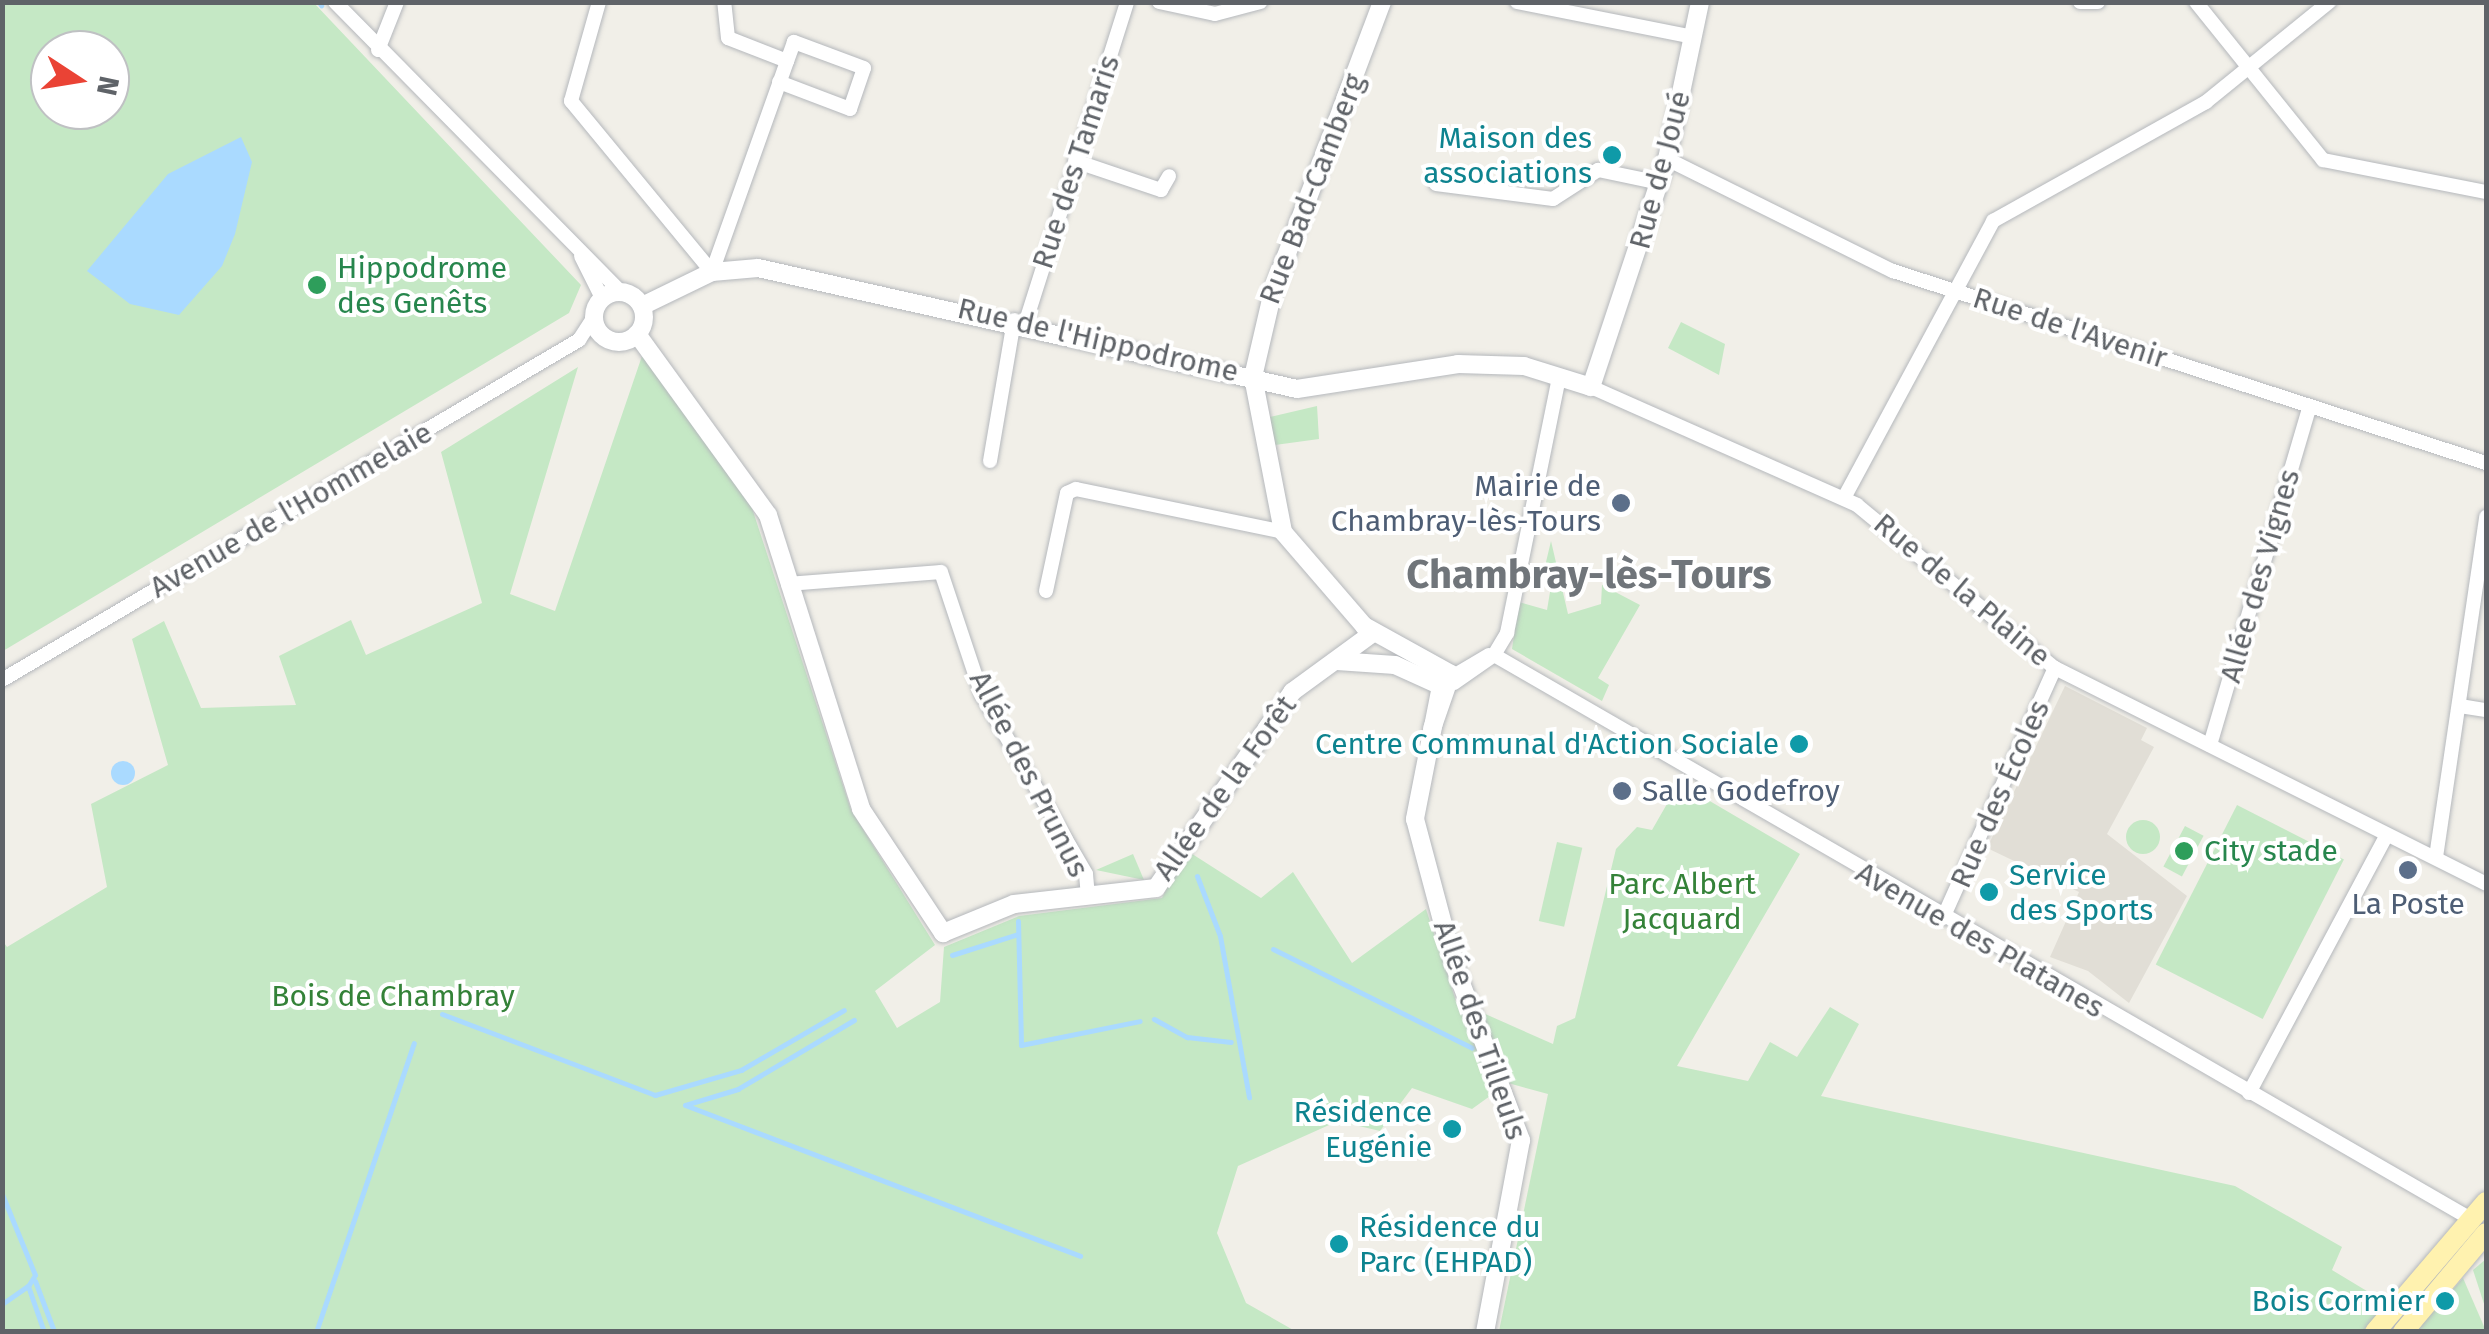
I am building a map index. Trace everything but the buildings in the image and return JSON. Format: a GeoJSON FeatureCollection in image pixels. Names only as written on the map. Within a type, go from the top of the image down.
{"type":"FeatureCollection","features":[{"type":"Feature","properties":{"kind":"main road"},"geometry":{"type":"LineString","coordinates":[[2403,1332],[2479,1226],[2486,1202]]}},
{"type":"Feature","properties":{"kind":"main road"},"geometry":{"type":"LineString","coordinates":[[2375,1332],[2479,1226]]}},
{"type":"Feature","properties":{"kind":"street"},"geometry":{"type":"LineString","coordinates":[[335,2],[579,251],[606,302],[603,336],[638,334]]}},
{"type":"Feature","properties":{"kind":"street"},"geometry":{"type":"LineString","coordinates":[[378,50],[397,2]]}},
{"type":"Feature","properties":{"kind":"street"},"geometry":{"type":"LineString","coordinates":[[598,2],[571,102],[712,272]]}},
{"type":"Feature","properties":{"kind":"street"},"geometry":{"type":"LineString","coordinates":[[724,2],[720,20],[732,42],[787,62]]}},
{"type":"Feature","properties":{"kind":"street","name":"Rue des Tamaris"},"geometry":{"type":"LineString","coordinates":[[990,461],[1020,320],[1127,2]]}},
{"type":"Feature","properties":{"kind":"street"},"geometry":{"type":"LineString","coordinates":[[1158,2],[1214,14],[1260,2]]}},
{"type":"Feature","properties":{"kind":"street","name":"Rue Bad-Camberg"},"geometry":{"type":"LineString","coordinates":[[1253,377],[1272,291],[1382,2]]}},
{"type":"Feature","properties":{"kind":"street"},"geometry":{"type":"LineString","coordinates":[[1517,2],[1694,36]]}},
{"type":"Feature","properties":{"kind":"street","name":"Rue de Joué"},"geometry":{"type":"LineString","coordinates":[[1591,387],[1660,184],[1700,2]]}},
{"type":"Feature","properties":{"kind":"street"},"geometry":{"type":"LineString","coordinates":[[2080,2],[2098,2]]}},
{"type":"Feature","properties":{"kind":"street"},"geometry":{"type":"LineString","coordinates":[[2196,2],[2323,160],[2486,192]]}},
{"type":"Feature","properties":{"kind":"street"},"geometry":{"type":"LineString","coordinates":[[1844,498],[1952,289],[1993,221],[2249,69],[2329,2]]}},
{"type":"Feature","properties":{"kind":"street"},"geometry":{"type":"LineString","coordinates":[[712,272],[779,82],[794,42],[864,68],[850,109],[779,82]]}},
{"type":"Feature","properties":{"kind":"street","name":"Rue de l'Avenir"},"geometry":{"type":"LineString","coordinates":[[1667,159],[1893,270],[2486,463]]}},
{"type":"Feature","properties":{"kind":"street"},"geometry":{"type":"LineString","coordinates":[[1076,162],[1160,190],[1169,176]]}},
{"type":"Feature","properties":{"kind":"street"},"geometry":{"type":"LineString","coordinates":[[1436,184],[1553,199],[1598,170],[1660,184]]}},
{"type":"Feature","properties":{"kind":"street","name":"Rue de l'Hippodrome"},"geometry":{"type":"LineString","coordinates":[[642,306],[712,272],[785,271],[1323,390],[1458,364],[1559,378],[1591,387]]}},
{"type":"Feature","properties":{"kind":"street"},"geometry":{"type":"LineString","coordinates":[[606,302],[642,306],[638,334],[672,372],[768,515],[788,584]]}},
{"type":"Feature","properties":{"kind":"street","name":"Avenue de l'Hommelaie"},"geometry":{"type":"LineString","coordinates":[[579,340],[606,302]]}},
{"type":"Feature","properties":{"kind":"street","name":"Avenue de l'Hommelaie"},"geometry":{"type":"LineString","coordinates":[[2,680],[579,340],[603,336]]}},
{"type":"Feature","properties":{"kind":"street"},"geometry":{"type":"LineString","coordinates":[[1253,377],[1284,532],[1368,629],[1449,683]]}},
{"type":"Feature","properties":{"kind":"street"},"geometry":{"type":"LineString","coordinates":[[1449,683],[1494,655],[1545,472],[1559,378]]}},
{"type":"Feature","properties":{"kind":"street","name":"Rue de la Plaine"},"geometry":{"type":"LineString","coordinates":[[1591,387],[1844,498],[2056,668],[2384,838],[2436,857],[2486,884]]}},
{"type":"Feature","properties":{"kind":"street","name":"Allée des Vignes"},"geometry":{"type":"LineString","coordinates":[[2210,745],[2309,408]]}},
{"type":"Feature","properties":{"kind":"street"},"geometry":{"type":"LineString","coordinates":[[1046,591],[1067,493],[1076,489],[1284,532]]}},
{"type":"Feature","properties":{"kind":"street"},"geometry":{"type":"LineString","coordinates":[[2436,857],[2486,517]]}},
{"type":"Feature","properties":{"kind":"street","name":"Allée des Prunus"},"geometry":{"type":"LineString","coordinates":[[788,584],[925,568],[946,577],[982,695],[1086,874],[1088,896]]}},
{"type":"Feature","properties":{"kind":"street","name":"Allée de la Forêt"},"geometry":{"type":"LineString","coordinates":[[788,584],[861,808],[942,934],[1014,904],[1144,892],[1172,873],[1292,692],[1368,629]]}},
{"type":"Feature","properties":{"kind":"street","name":"Avenue des Platanes"},"geometry":{"type":"LineString","coordinates":[[1494,655],[2479,1226]]}},
{"type":"Feature","properties":{"kind":"street"},"geometry":{"type":"LineString","coordinates":[[1326,661],[1395,665],[1449,683]]}},
{"type":"Feature","properties":{"kind":"street","name":"Rue des Écoles"},"geometry":{"type":"LineString","coordinates":[[1942,918],[2056,668]]}},
{"type":"Feature","properties":{"kind":"street","name":"Allée des Tilleuls"},"geometry":{"type":"LineString","coordinates":[[1449,683],[1432,729],[1415,819],[1453,962],[1521,1140],[1486,1332]]}},
{"type":"Feature","properties":{"kind":"street"},"geometry":{"type":"LineString","coordinates":[[2460,706],[2486,710]]}},
{"type":"Feature","properties":{"kind":"street"},"geometry":{"type":"LineString","coordinates":[[2249,1093],[2384,838]]}},
{"type":"Feature","properties":{"kind":"shaded area"},"geometry":{"type":"Polygon","coordinates":[[[2065,686],[2147,728],[2141,740],[2154,747],[2107,834],[2187,896],[2129,1003],[2088,971],[2050,957],[2079,892],[1987,848],[2065,686]]]}},
{"type":"Feature","properties":{"kind":"green space"},"geometry":{"type":"Polygon","coordinates":[[[3,3],[314,3],[581,285],[569,313],[3,651],[3,3]]]}},
{"type":"Feature","properties":{"kind":"green space"},"geometry":{"type":"Polygon","coordinates":[[[1681,322],[1725,344],[1719,375],[1668,348],[1681,322]]]}},
{"type":"Feature","properties":{"kind":"green space","name":"Bois de Chambray"},"geometry":{"type":"Polygon","coordinates":[[[642,356],[751,505],[851,810],[935,945],[875,991],[897,1028],[940,1002],[944,947],[1019,916],[1162,898],[1186,850],[1261,898],[1293,872],[1352,963],[1426,909],[1456,1001],[1553,1044],[1557,1026],[1575,1018],[1616,849],[1637,827],[1652,830],[1679,783],[1800,854],[1677,1066],[1748,1081],[1770,1042],[1797,1057],[1830,1007],[1859,1024],[1821,1096],[2235,1186],[2342,1247],[2332,1270],[2395,1308],[2375,1332],[1499,1331],[1548,1094],[1508,1083],[1472,1109],[1412,1088],[1380,1131],[1338,1121],[1238,1166],[1217,1233],[1246,1303],[1295,1331],[3,1331],[2,940],[7,947],[107,887],[91,804],[168,765],[132,639],[164,621],[201,708],[296,705],[279,656],[351,620],[366,655],[482,603],[441,452],[578,367],[510,594],[555,611],[642,356]]]}},
{"type":"Feature","properties":{"kind":"green space"},"geometry":{"type":"Polygon","coordinates":[[[1317,406],[1319,439],[1275,445],[1270,417],[1317,406]]]}},
{"type":"Feature","properties":{"kind":"green space"},"geometry":{"type":"Polygon","coordinates":[[[1551,541],[1568,614],[1601,604],[1602,585],[1640,605],[1598,678],[1609,685],[1602,701],[1512,649],[1519,602],[1547,610],[1551,586],[1541,583],[1551,541]]]}},
{"type":"Feature","properties":{"kind":"green space"},"geometry":{"type":"Polygon","coordinates":[[[2237,805],[2344,859],[2263,1019],[2156,964],[2237,805]]]}},
{"type":"Feature","properties":{"kind":"green space"},"geometry":{"type":"Polygon","coordinates":[[[2143,820],[2155,825],[2160,837],[2155,849],[2143,854],[2131,849],[2126,837],[2131,825],[2143,820]]]}},
{"type":"Feature","properties":{"kind":"green space","name":"City stade"},"geometry":{"type":"Polygon","coordinates":[[[2185,826],[2204,836],[2182,876],[2163,867],[2185,826]]]}},
{"type":"Feature","properties":{"kind":"green space"},"geometry":{"type":"Polygon","coordinates":[[[1557,842],[1582,848],[1564,927],[1539,921],[1557,842]]]}},
{"type":"Feature","properties":{"kind":"green space"},"geometry":{"type":"Polygon","coordinates":[[[1133,854],[1144,880],[1096,870],[1133,854]]]}},
{"type":"Feature","properties":{"kind":"green space"},"geometry":{"type":"Polygon","coordinates":[[[2486,1259],[2486,1310],[2473,1270],[2486,1259]]]}},
{"type":"Feature","properties":{"kind":"green space"},"geometry":{"type":"Polygon","coordinates":[[[2463,1278],[2486,1331],[2415,1332],[2463,1278]]]}},
{"type":"Feature","properties":{"kind":"water"},"geometry":{"type":"Polygon","coordinates":[[[241,137],[252,162],[235,234],[222,266],[179,315],[130,304],[87,271],[168,174],[241,137]]]}},
{"type":"Feature","properties":{"kind":"water"},"geometry":{"type":"Polygon","coordinates":[[[123,761],[132,764],[132,782],[123,785],[114,782],[111,773],[114,764],[123,761]]]}},
{"type":"Feature","properties":{"kind":"waterway"},"geometry":{"type":"LineString","coordinates":[[1197,876],[1220,936],[1249,1097]]}},
{"type":"Feature","properties":{"kind":"waterway"},"geometry":{"type":"LineString","coordinates":[[1018,921],[1021,1045],[1140,1021]]}},
{"type":"Feature","properties":{"kind":"waterway"},"geometry":{"type":"LineString","coordinates":[[952,955],[1018,934]]}},
{"type":"Feature","properties":{"kind":"waterway"},"geometry":{"type":"LineString","coordinates":[[1273,949],[1472,1048]]}},
{"type":"Feature","properties":{"kind":"waterway"},"geometry":{"type":"LineString","coordinates":[[442,1014],[655,1095],[741,1070],[844,1010]]}},
{"type":"Feature","properties":{"kind":"waterway"},"geometry":{"type":"LineString","coordinates":[[1154,1019],[1187,1037],[1231,1042]]}},
{"type":"Feature","properties":{"kind":"waterway"},"geometry":{"type":"LineString","coordinates":[[854,1020],[738,1089],[685,1105],[1080,1256]]}},
{"type":"Feature","properties":{"kind":"waterway"},"geometry":{"type":"LineString","coordinates":[[316,1332],[414,1043]]}},
{"type":"Feature","properties":{"kind":"waterway"},"geometry":{"type":"LineString","coordinates":[[2,1194],[35,1275],[28,1286]]}},
{"type":"Feature","properties":{"kind":"waterway"},"geometry":{"type":"LineString","coordinates":[[35,1281],[54,1331]]}},
{"type":"Feature","properties":{"kind":"waterway"},"geometry":{"type":"LineString","coordinates":[[2,1304],[28,1286],[44,1332]]}},
{"type":"Feature","properties":{"kind":"place","name":"Maison des associations"},"geometry":{"type":"Point","coordinates":[1612,155]}},
{"type":"Feature","properties":{"kind":"place","name":"Hippodrome des Genêts"},"geometry":{"type":"Point","coordinates":[317,285]}},
{"type":"Feature","properties":{"kind":"place","name":"Mairie de Chambray-lès-Tours"},"geometry":{"type":"Point","coordinates":[1621,503]}},
{"type":"Feature","properties":{"kind":"place","name":"Centre Communal d'Action Sociale"},"geometry":{"type":"Point","coordinates":[1799,744]}},
{"type":"Feature","properties":{"kind":"place","name":"Salle Godefroy"},"geometry":{"type":"Point","coordinates":[1622,791]}},
{"type":"Feature","properties":{"kind":"place","name":"City stade"},"geometry":{"type":"Point","coordinates":[2184,851]}},
{"type":"Feature","properties":{"kind":"place","name":"La Poste"},"geometry":{"type":"Point","coordinates":[2408,870]}},
{"type":"Feature","properties":{"kind":"place","name":"Service des Sports"},"geometry":{"type":"Point","coordinates":[1989,892]}},
{"type":"Feature","properties":{"kind":"place","name":"Résidence Eugénie"},"geometry":{"type":"Point","coordinates":[1452,1129]}},
{"type":"Feature","properties":{"kind":"place","name":"Résidence du Parc (EHPAD)"},"geometry":{"type":"Point","coordinates":[1339,1244]}},
{"type":"Feature","properties":{"kind":"place","name":"Bois Cormier"},"geometry":{"type":"Point","coordinates":[2445,1301]}},
{"type":"Feature","properties":{"kind":"district","name":"Chambray-lès-Tours"},"geometry":{"type":"Point","coordinates":[1589,575]}},
{"type":"Feature","properties":{"kind":"park label","name":"Parc Albert Jacquard"},"geometry":{"type":"Point","coordinates":[1682,901]}}]}
